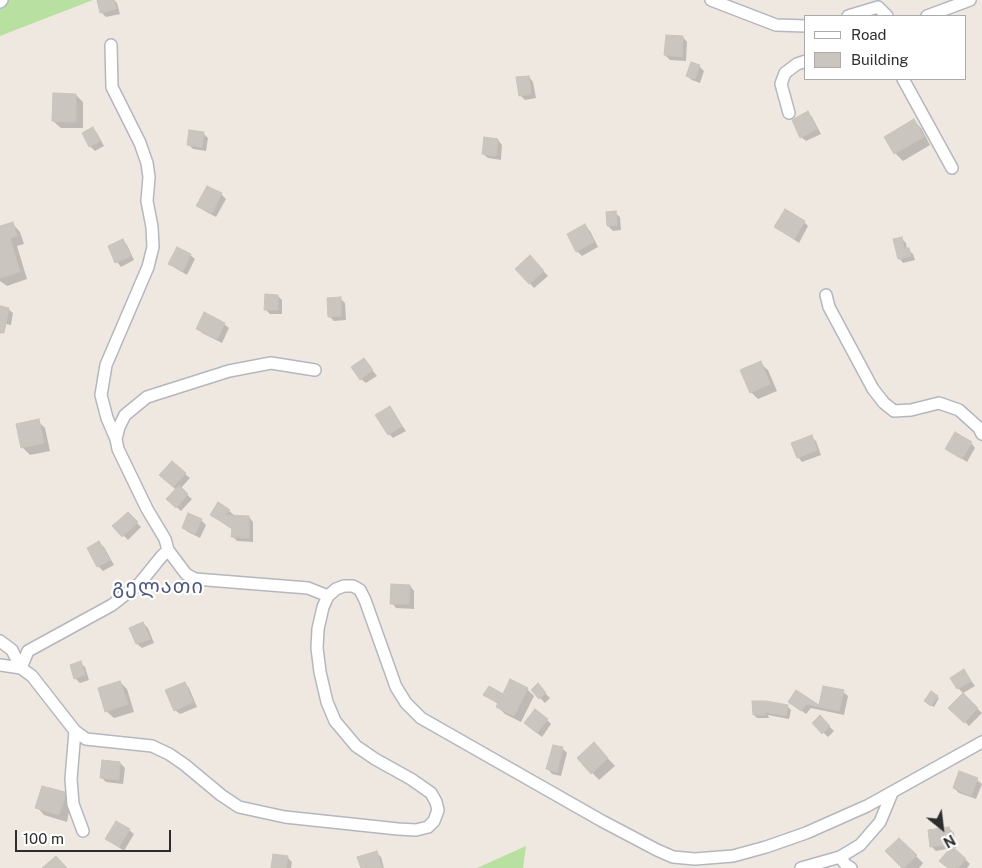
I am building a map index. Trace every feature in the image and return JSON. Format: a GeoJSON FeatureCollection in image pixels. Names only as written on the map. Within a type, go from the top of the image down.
{"type":"FeatureCollection","features":[{"type":"Feature","properties":{"kind":"street"},"geometry":{"type":"LineString","coordinates":[[711,0],[776,25],[804,26]]}},
{"type":"Feature","properties":{"kind":"street"},"geometry":{"type":"LineString","coordinates":[[930,15],[970,0]]}},
{"type":"Feature","properties":{"kind":"street"},"geometry":{"type":"LineString","coordinates":[[851,15],[878,7],[886,15]]}},
{"type":"Feature","properties":{"kind":"street"},"geometry":{"type":"LineString","coordinates":[[111,45],[112,87],[140,143],[147,163],[149,177],[147,201],[152,227],[153,247],[148,267],[106,365],[101,395],[118,449],[147,509],[165,539],[168,550],[186,574],[195,579],[308,588],[328,596]]}},
{"type":"Feature","properties":{"kind":"street"},"geometry":{"type":"LineString","coordinates":[[789,112],[781,84],[786,73],[797,64],[804,62]]}},
{"type":"Feature","properties":{"kind":"street"},"geometry":{"type":"LineString","coordinates":[[904,80],[952,168]]}},
{"type":"Feature","properties":{"kind":"street"},"geometry":{"type":"LineString","coordinates":[[826,295],[829,307],[873,389],[884,403],[894,411],[910,410],[939,403],[959,410],[979,428],[982,434]]}},
{"type":"Feature","properties":{"kind":"street"},"geometry":{"type":"LineString","coordinates":[[116,439],[119,426],[125,415],[147,397],[229,371],[272,362],[315,370]]}},
{"type":"Feature","properties":{"kind":"street"},"geometry":{"type":"LineString","coordinates":[[21,668],[28,651],[112,605],[140,583],[168,550]]}},
{"type":"Feature","properties":{"kind":"street"},"geometry":{"type":"LineString","coordinates":[[0,641],[12,650],[21,668],[32,676],[75,731],[86,739],[152,746],[169,754],[185,765],[221,795],[239,807],[286,817],[398,829],[416,830],[428,828],[434,821],[438,810],[431,793],[356,746],[335,721],[327,702],[317,648],[318,629],[323,607],[328,596],[336,589],[344,586],[353,586],[360,590],[396,687],[406,703],[421,718],[602,821],[673,857],[715,859],[734,856],[806,833],[892,793],[982,742]]}},
{"type":"Feature","properties":{"kind":"street"},"geometry":{"type":"LineString","coordinates":[[0,665],[21,668]]}},
{"type":"Feature","properties":{"kind":"street"},"geometry":{"type":"LineString","coordinates":[[75,731],[71,779],[72,796],[83,831]]}},
{"type":"Feature","properties":{"kind":"street"},"geometry":{"type":"LineString","coordinates":[[801,868],[840,858],[860,846],[880,822],[892,793]]}},
{"type":"Feature","properties":{"kind":"street"},"geometry":{"type":"LineString","coordinates":[[840,858],[851,868]]}},
{"type":"Feature","properties":{"kind":"green space"},"geometry":{"type":"Polygon","coordinates":[[[0,0],[93,0],[0,36],[0,0]]]}},
{"type":"Feature","properties":{"kind":"green space"},"geometry":{"type":"Polygon","coordinates":[[[526,846],[523,868],[477,868],[526,846]]]}},
{"type":"Feature","properties":{"kind":"building"},"geometry":{"type":"Polygon","coordinates":[[[97,0],[114,0],[116,9],[100,13],[97,0]]]}},
{"type":"Feature","properties":{"kind":"building"},"geometry":{"type":"Polygon","coordinates":[[[666,35],[683,36],[682,57],[664,55],[666,35]]]}},
{"type":"Feature","properties":{"kind":"building"},"geometry":{"type":"Polygon","coordinates":[[[691,62],[700,65],[695,79],[686,76],[691,62]]]}},
{"type":"Feature","properties":{"kind":"building"},"geometry":{"type":"Polygon","coordinates":[[[529,76],[531,94],[519,96],[516,77],[529,76]]]}},
{"type":"Feature","properties":{"kind":"building"},"geometry":{"type":"Polygon","coordinates":[[[53,93],[76,94],[76,122],[52,121],[53,93]]]}},
{"type":"Feature","properties":{"kind":"building"},"geometry":{"type":"Polygon","coordinates":[[[808,111],[817,129],[800,138],[792,120],[808,111]]]}},
{"type":"Feature","properties":{"kind":"building"},"geometry":{"type":"Polygon","coordinates":[[[914,119],[924,137],[894,154],[884,137],[914,119]]]}},
{"type":"Feature","properties":{"kind":"building"},"geometry":{"type":"Polygon","coordinates":[[[93,127],[100,141],[89,147],[82,133],[93,127]]]}},
{"type":"Feature","properties":{"kind":"building"},"geometry":{"type":"Polygon","coordinates":[[[189,130],[204,132],[202,147],[187,145],[189,130]]]}},
{"type":"Feature","properties":{"kind":"building"},"geometry":{"type":"Polygon","coordinates":[[[484,137],[498,139],[496,156],[482,154],[484,137]]]}},
{"type":"Feature","properties":{"kind":"building"},"geometry":{"type":"Polygon","coordinates":[[[207,186],[222,193],[212,213],[196,206],[207,186]]]}},
{"type":"Feature","properties":{"kind":"building"},"geometry":{"type":"Polygon","coordinates":[[[785,209],[805,221],[794,239],[774,227],[785,209]]]}},
{"type":"Feature","properties":{"kind":"building"},"geometry":{"type":"Polygon","coordinates":[[[616,211],[617,225],[607,226],[606,212],[616,211]]]}},
{"type":"Feature","properties":{"kind":"building"},"geometry":{"type":"Polygon","coordinates":[[[13,222],[17,236],[10,238],[20,272],[0,278],[0,226],[13,222]]]}},
{"type":"Feature","properties":{"kind":"building"},"geometry":{"type":"Polygon","coordinates":[[[585,224],[594,242],[576,252],[567,234],[585,224]]]}},
{"type":"Feature","properties":{"kind":"building"},"geometry":{"type":"Polygon","coordinates":[[[902,237],[904,248],[909,248],[911,256],[898,259],[893,239],[902,237]]]}},
{"type":"Feature","properties":{"kind":"building"},"geometry":{"type":"Polygon","coordinates":[[[123,239],[131,256],[115,263],[108,246],[123,239]]]}},
{"type":"Feature","properties":{"kind":"building"},"geometry":{"type":"Polygon","coordinates":[[[177,247],[191,254],[183,271],[168,264],[177,247]]]}},
{"type":"Feature","properties":{"kind":"building"},"geometry":{"type":"Polygon","coordinates":[[[530,255],[544,271],[529,284],[515,269],[530,255]]]}},
{"type":"Feature","properties":{"kind":"building"},"geometry":{"type":"Polygon","coordinates":[[[265,294],[278,295],[278,310],[264,310],[265,294]]]}},
{"type":"Feature","properties":{"kind":"building"},"geometry":{"type":"Polygon","coordinates":[[[341,297],[341,316],[328,317],[327,298],[341,297]]]}},
{"type":"Feature","properties":{"kind":"building"},"geometry":{"type":"Polygon","coordinates":[[[0,306],[9,308],[4,333],[0,333],[0,306]]]}},
{"type":"Feature","properties":{"kind":"building"},"geometry":{"type":"Polygon","coordinates":[[[204,312],[225,323],[217,339],[196,329],[204,312]]]}},
{"type":"Feature","properties":{"kind":"building"},"geometry":{"type":"Polygon","coordinates":[[[364,358],[373,370],[360,380],[351,367],[364,358]]]}},
{"type":"Feature","properties":{"kind":"building"},"geometry":{"type":"Polygon","coordinates":[[[761,361],[770,384],[750,393],[740,370],[761,361]]]}},
{"type":"Feature","properties":{"kind":"building"},"geometry":{"type":"Polygon","coordinates":[[[390,406],[402,426],[388,435],[375,415],[390,406]]]}},
{"type":"Feature","properties":{"kind":"building"},"geometry":{"type":"Polygon","coordinates":[[[39,419],[44,443],[21,448],[16,424],[39,419]]]}},
{"type":"Feature","properties":{"kind":"building"},"geometry":{"type":"Polygon","coordinates":[[[955,432],[972,442],[962,459],[945,449],[955,432]]]}},
{"type":"Feature","properties":{"kind":"building"},"geometry":{"type":"Polygon","coordinates":[[[812,435],[817,450],[797,458],[791,443],[812,435]]]}},
{"type":"Feature","properties":{"kind":"building"},"geometry":{"type":"Polygon","coordinates":[[[172,461],[186,473],[173,487],[159,475],[172,461]]]}},
{"type":"Feature","properties":{"kind":"building"},"geometry":{"type":"Polygon","coordinates":[[[179,485],[188,494],[176,508],[166,499],[179,485]]]}},
{"type":"Feature","properties":{"kind":"building"},"geometry":{"type":"Polygon","coordinates":[[[218,502],[230,510],[226,515],[249,516],[249,538],[231,537],[232,528],[210,515],[218,502]]]}},
{"type":"Feature","properties":{"kind":"building"},"geometry":{"type":"Polygon","coordinates":[[[128,512],[138,522],[122,537],[112,526],[128,512]]]}},
{"type":"Feature","properties":{"kind":"building"},"geometry":{"type":"Polygon","coordinates":[[[188,513],[202,519],[195,534],[182,528],[188,513]]]}},
{"type":"Feature","properties":{"kind":"building"},"geometry":{"type":"Polygon","coordinates":[[[99,541],[110,560],[97,567],[87,548],[99,541]]]}},
{"type":"Feature","properties":{"kind":"building"},"geometry":{"type":"Polygon","coordinates":[[[391,584],[410,585],[409,604],[390,604],[391,584]]]}},
{"type":"Feature","properties":{"kind":"building"},"geometry":{"type":"Polygon","coordinates":[[[143,622],[150,639],[136,644],[129,628],[143,622]]]}},
{"type":"Feature","properties":{"kind":"building"},"geometry":{"type":"Polygon","coordinates":[[[81,661],[85,675],[74,679],[70,665],[81,661]]]}},
{"type":"Feature","properties":{"kind":"building"},"geometry":{"type":"Polygon","coordinates":[[[964,669],[971,681],[957,689],[950,678],[964,669]]]}},
{"type":"Feature","properties":{"kind":"building"},"geometry":{"type":"Polygon","coordinates":[[[510,679],[528,688],[514,716],[496,707],[498,703],[483,695],[489,686],[503,694],[510,679]]]}},
{"type":"Feature","properties":{"kind":"building"},"geometry":{"type":"Polygon","coordinates":[[[120,681],[128,704],[105,712],[98,688],[120,681]]]}},
{"type":"Feature","properties":{"kind":"building"},"geometry":{"type":"Polygon","coordinates":[[[185,682],[193,702],[174,711],[165,690],[185,682]]]}},
{"type":"Feature","properties":{"kind":"building"},"geometry":{"type":"Polygon","coordinates":[[[538,683],[546,693],[539,699],[531,690],[538,683]]]}},
{"type":"Feature","properties":{"kind":"building"},"geometry":{"type":"Polygon","coordinates":[[[823,686],[844,690],[839,711],[806,704],[801,711],[788,702],[796,690],[819,705],[823,686]]]}},
{"type":"Feature","properties":{"kind":"building"},"geometry":{"type":"Polygon","coordinates":[[[931,691],[938,696],[931,706],[924,701],[931,691]]]}},
{"type":"Feature","properties":{"kind":"building"},"geometry":{"type":"Polygon","coordinates":[[[963,693],[978,708],[964,723],[948,708],[963,693]]]}},
{"type":"Feature","properties":{"kind":"building"},"geometry":{"type":"Polygon","coordinates":[[[752,701],[766,701],[788,705],[786,716],[765,712],[765,715],[753,715],[752,701]]]}},
{"type":"Feature","properties":{"kind":"building"},"geometry":{"type":"Polygon","coordinates":[[[535,709],[548,719],[537,733],[524,723],[535,709]]]}},
{"type":"Feature","properties":{"kind":"building"},"geometry":{"type":"Polygon","coordinates":[[[820,715],[830,726],[822,734],[812,723],[820,715]]]}},
{"type":"Feature","properties":{"kind":"building"},"geometry":{"type":"Polygon","coordinates":[[[594,742],[608,758],[591,774],[577,758],[594,742]]]}},
{"type":"Feature","properties":{"kind":"building"},"geometry":{"type":"Polygon","coordinates":[[[553,745],[563,747],[557,772],[546,769],[553,745]]]}},
{"type":"Feature","properties":{"kind":"building"},"geometry":{"type":"Polygon","coordinates":[[[102,760],[120,762],[119,780],[100,778],[102,760]]]}},
{"type":"Feature","properties":{"kind":"building"},"geometry":{"type":"Polygon","coordinates":[[[959,771],[978,778],[971,796],[953,788],[959,771]]]}},
{"type":"Feature","properties":{"kind":"building"},"geometry":{"type":"Polygon","coordinates":[[[42,786],[65,792],[59,815],[35,808],[42,786]]]}},
{"type":"Feature","properties":{"kind":"building"},"geometry":{"type":"Polygon","coordinates":[[[116,821],[130,829],[119,847],[105,839],[116,821]]]}},
{"type":"Feature","properties":{"kind":"building"},"geometry":{"type":"Polygon","coordinates":[[[949,827],[952,844],[930,847],[928,830],[949,827]]]}},
{"type":"Feature","properties":{"kind":"building"},"geometry":{"type":"Polygon","coordinates":[[[899,838],[917,855],[904,868],[885,851],[899,838]]]}},
{"type":"Feature","properties":{"kind":"building"},"geometry":{"type":"Polygon","coordinates":[[[952,846],[966,859],[958,868],[948,868],[939,861],[952,846]]]}},
{"type":"Feature","properties":{"kind":"building"},"geometry":{"type":"Polygon","coordinates":[[[377,851],[382,868],[361,868],[357,857],[377,851]]]}},
{"type":"Feature","properties":{"kind":"building"},"geometry":{"type":"Polygon","coordinates":[[[273,854],[288,856],[286,868],[271,868],[273,854]]]}},
{"type":"Feature","properties":{"kind":"building"},"geometry":{"type":"Polygon","coordinates":[[[56,856],[67,868],[42,868],[56,856]]]}},
{"type":"Feature","properties":{"kind":"district","name":"გელათი"},"geometry":{"type":"Point","coordinates":[158,587]}}]}
